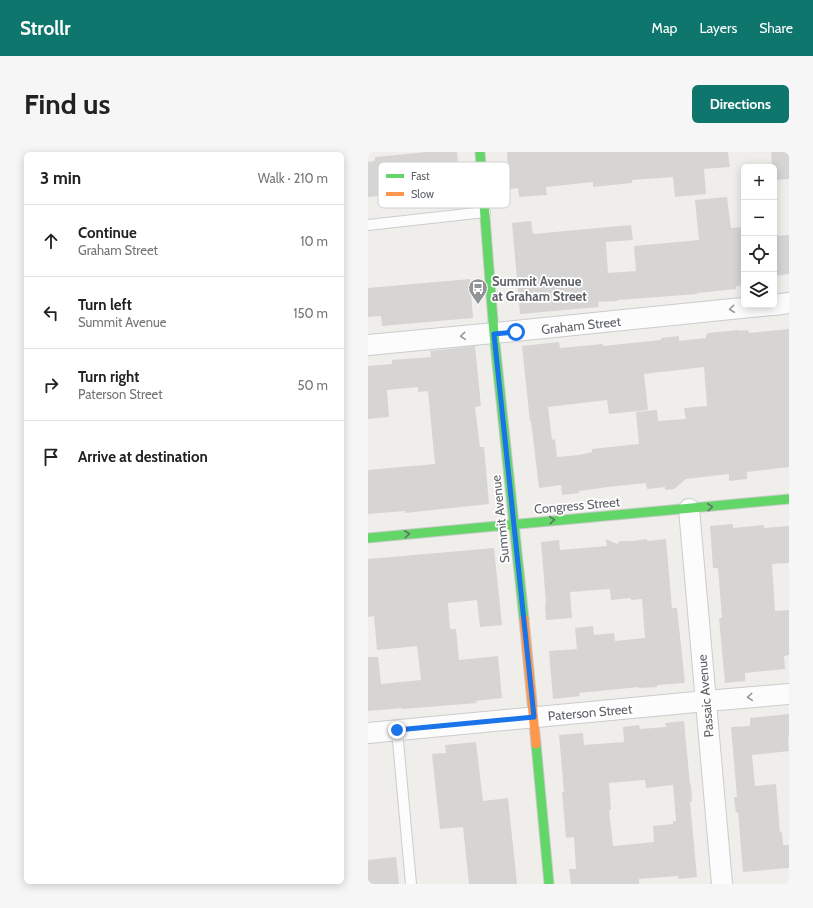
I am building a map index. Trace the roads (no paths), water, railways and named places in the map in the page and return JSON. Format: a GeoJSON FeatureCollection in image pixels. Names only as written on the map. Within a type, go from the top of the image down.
{"type":"FeatureCollection","features":[{"type":"Feature","properties":{"kind":"street","name":"Summit Avenue"},"geometry":{"type":"LineString","coordinates":[[480,152],[481,162]]}},
{"type":"Feature","properties":{"kind":"street","name":"Summit Avenue"},"geometry":{"type":"LineString","coordinates":[[484,208],[494,334],[534,717],[549,884]]}},
{"type":"Feature","properties":{"kind":"street"},"geometry":{"type":"LineString","coordinates":[[777,305],[789,303]]}},
{"type":"Feature","properties":{"kind":"street","name":"Graham Street"},"geometry":{"type":"LineString","coordinates":[[368,345],[494,334],[742,308]]}},
{"type":"Feature","properties":{"kind":"street","name":"Congress Street"},"geometry":{"type":"LineString","coordinates":[[368,538],[789,499]]}},
{"type":"Feature","properties":{"kind":"street","name":"Passaic Avenue"},"geometry":{"type":"LineString","coordinates":[[689,509],[722,884]]}},
{"type":"Feature","properties":{"kind":"street","name":"Paterson Street"},"geometry":{"type":"LineString","coordinates":[[368,733],[789,694]]}},
{"type":"Feature","properties":{"kind":"lane"},"geometry":{"type":"LineString","coordinates":[[368,225],[484,212]]}},
{"type":"Feature","properties":{"kind":"lane"},"geometry":{"type":"LineString","coordinates":[[397,730],[411,884]]}},
{"type":"Feature","properties":{"kind":"place","name":"Summit Avenue at Graham Street"},"geometry":{"type":"Point","coordinates":[478,305]}}]}
